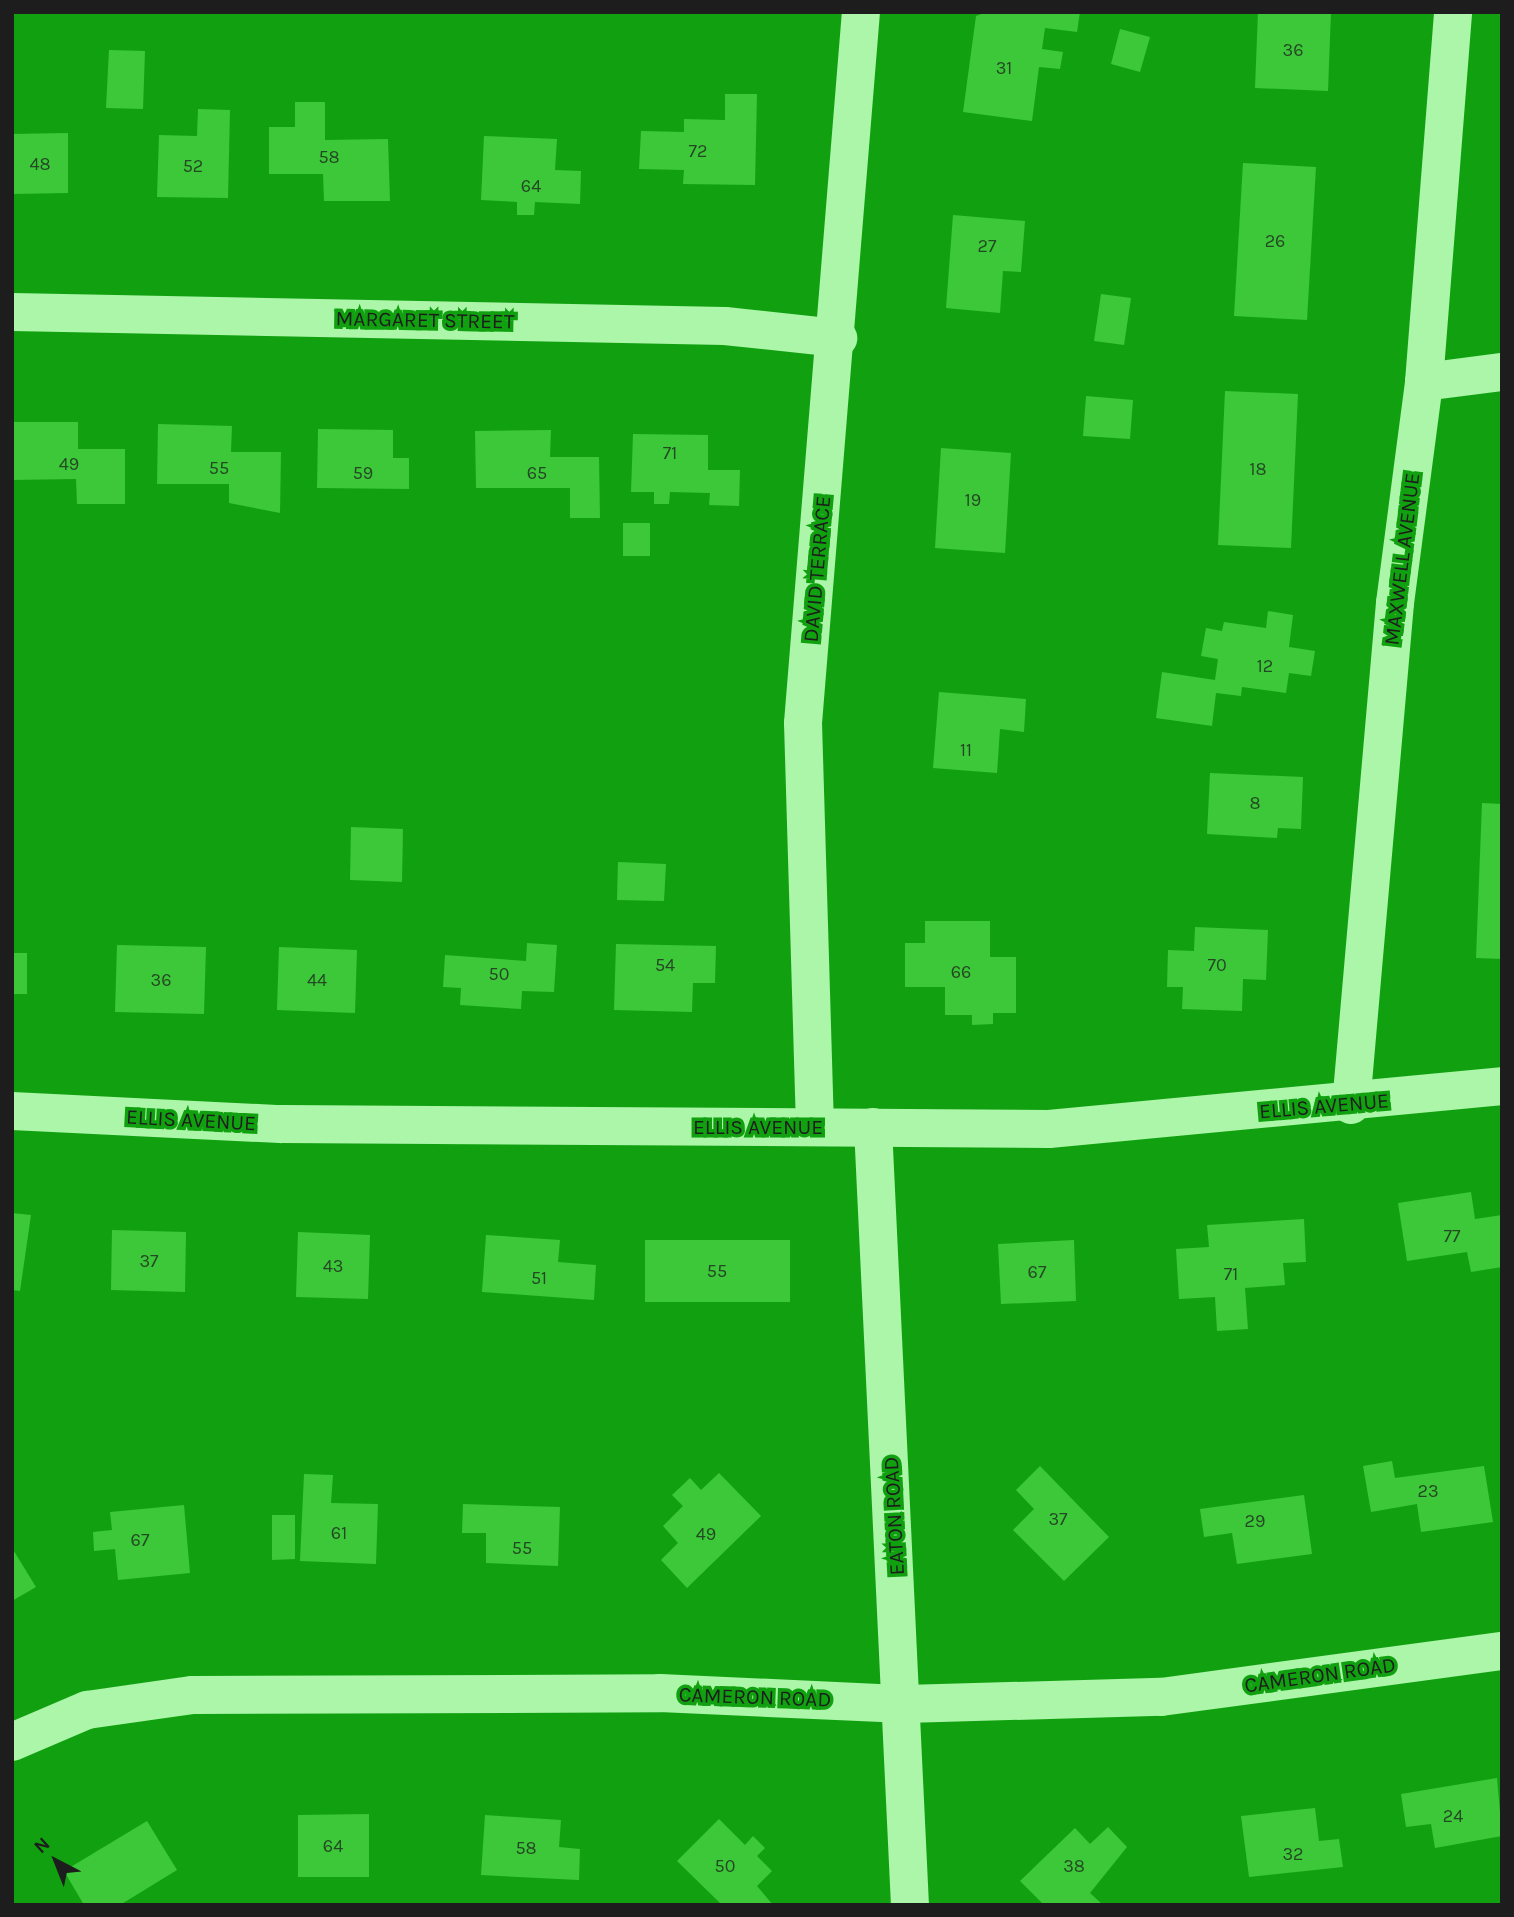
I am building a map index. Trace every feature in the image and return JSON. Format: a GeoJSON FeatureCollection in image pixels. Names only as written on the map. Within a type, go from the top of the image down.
{"type":"FeatureCollection","features":[{"type":"Feature","properties":{"kind":"street","name":"DAVID TERRACE"},"geometry":{"type":"LineString","coordinates":[[815,1127],[803,723],[838,338],[861,12]]}},
{"type":"Feature","properties":{"kind":"street","name":"MAXWELL AVENUE"},"geometry":{"type":"LineString","coordinates":[[1351,1105],[1395,603],[1424,382],[1453,12]]}},
{"type":"Feature","properties":{"kind":"street","name":"MARGARET STREET"},"geometry":{"type":"LineString","coordinates":[[12,312],[725,326],[838,338]]}},
{"type":"Feature","properties":{"kind":"street"},"geometry":{"type":"LineString","coordinates":[[1424,382],[1502,372]]}},
{"type":"Feature","properties":{"kind":"street","name":"ELLIS AVENUE"},"geometry":{"type":"LineString","coordinates":[[12,1111],[281,1124],[1049,1129],[1351,1105],[1502,1086]]}},
{"type":"Feature","properties":{"kind":"street","name":"EATON ROAD"},"geometry":{"type":"LineString","coordinates":[[873,1127],[905,1704],[910,1905]]}},
{"type":"Feature","properties":{"kind":"street","name":"CAMERON ROAD"},"geometry":{"type":"LineString","coordinates":[[12,1742],[87,1710],[193,1695],[660,1693],[905,1704],[1161,1697],[1502,1651]]}},
{"type":"Feature","properties":{"kind":"building"},"geometry":{"type":"Polygon","coordinates":[[[987,12],[1080,12],[1077,32],[1045,28],[1042,49],[1063,52],[1060,69],[1039,67],[1032,121],[963,112],[976,16],[987,12]]]}},
{"type":"Feature","properties":{"kind":"building"},"geometry":{"type":"Polygon","coordinates":[[[1258,12],[1331,12],[1328,91],[1255,88],[1258,12]]]}},
{"type":"Feature","properties":{"kind":"building"},"geometry":{"type":"Polygon","coordinates":[[[1120,29],[1150,37],[1140,72],[1111,64],[1120,29]]]}},
{"type":"Feature","properties":{"kind":"building"},"geometry":{"type":"Polygon","coordinates":[[[109,50],[145,51],[143,109],[106,108],[109,50]]]}},
{"type":"Feature","properties":{"kind":"building"},"geometry":{"type":"Polygon","coordinates":[[[725,94],[757,94],[755,185],[683,184],[684,170],[639,169],[641,131],[684,132],[684,119],[725,120],[725,94]]]}},
{"type":"Feature","properties":{"kind":"building"},"geometry":{"type":"Polygon","coordinates":[[[295,102],[325,102],[325,140],[388,139],[390,201],[324,201],[323,174],[269,174],[269,127],[295,127],[295,102]]]}},
{"type":"Feature","properties":{"kind":"building"},"geometry":{"type":"Polygon","coordinates":[[[198,109],[230,110],[228,198],[157,197],[159,135],[197,136],[198,109]]]}},
{"type":"Feature","properties":{"kind":"building"},"geometry":{"type":"Polygon","coordinates":[[[68,133],[68,193],[12,194],[12,134],[68,133]]]}},
{"type":"Feature","properties":{"kind":"building"},"geometry":{"type":"Polygon","coordinates":[[[484,136],[557,139],[555,170],[581,171],[580,204],[535,202],[534,215],[517,215],[517,202],[481,200],[484,136]]]}},
{"type":"Feature","properties":{"kind":"building"},"geometry":{"type":"Polygon","coordinates":[[[1243,163],[1316,167],[1307,320],[1234,316],[1243,163]]]}},
{"type":"Feature","properties":{"kind":"building"},"geometry":{"type":"Polygon","coordinates":[[[953,215],[1025,221],[1021,272],[1003,271],[1000,313],[946,308],[953,215]]]}},
{"type":"Feature","properties":{"kind":"building"},"geometry":{"type":"Polygon","coordinates":[[[1101,294],[1131,298],[1124,345],[1094,341],[1101,294]]]}},
{"type":"Feature","properties":{"kind":"building"},"geometry":{"type":"Polygon","coordinates":[[[1225,391],[1298,394],[1291,548],[1218,545],[1225,391]]]}},
{"type":"Feature","properties":{"kind":"building"},"geometry":{"type":"Polygon","coordinates":[[[1086,396],[1133,400],[1130,439],[1083,436],[1086,396]]]}},
{"type":"Feature","properties":{"kind":"building"},"geometry":{"type":"Polygon","coordinates":[[[12,422],[78,422],[78,449],[125,449],[125,504],[77,504],[76,479],[12,480],[12,422]]]}},
{"type":"Feature","properties":{"kind":"building"},"geometry":{"type":"Polygon","coordinates":[[[158,424],[232,426],[231,452],[281,452],[280,513],[229,503],[229,484],[157,484],[158,424]]]}},
{"type":"Feature","properties":{"kind":"building"},"geometry":{"type":"Polygon","coordinates":[[[318,429],[393,430],[393,458],[409,458],[409,489],[317,488],[318,429]]]}},
{"type":"Feature","properties":{"kind":"building"},"geometry":{"type":"Polygon","coordinates":[[[551,430],[550,457],[599,457],[600,518],[570,518],[570,488],[476,488],[475,431],[551,430]]]}},
{"type":"Feature","properties":{"kind":"building"},"geometry":{"type":"Polygon","coordinates":[[[633,434],[708,435],[708,470],[740,470],[739,506],[709,505],[710,493],[670,492],[669,504],[654,504],[654,492],[631,492],[633,434]]]}},
{"type":"Feature","properties":{"kind":"building"},"geometry":{"type":"Polygon","coordinates":[[[941,448],[1011,453],[1005,553],[935,548],[941,448]]]}},
{"type":"Feature","properties":{"kind":"building"},"geometry":{"type":"Polygon","coordinates":[[[623,523],[650,523],[650,556],[623,556],[623,523]]]}},
{"type":"Feature","properties":{"kind":"building"},"geometry":{"type":"Polygon","coordinates":[[[1268,611],[1293,615],[1289,647],[1315,651],[1311,676],[1289,673],[1286,693],[1242,687],[1241,696],[1216,693],[1212,726],[1156,718],[1162,672],[1215,680],[1218,659],[1201,656],[1206,628],[1222,631],[1224,622],[1266,628],[1268,611]]]}},
{"type":"Feature","properties":{"kind":"building"},"geometry":{"type":"Polygon","coordinates":[[[939,692],[1026,699],[1024,732],[1000,729],[997,773],[933,768],[939,692]]]}},
{"type":"Feature","properties":{"kind":"building"},"geometry":{"type":"Polygon","coordinates":[[[1210,773],[1303,777],[1301,829],[1278,828],[1277,838],[1207,834],[1210,773]]]}},
{"type":"Feature","properties":{"kind":"building"},"geometry":{"type":"Polygon","coordinates":[[[1482,803],[1502,804],[1502,959],[1476,958],[1482,803]]]}},
{"type":"Feature","properties":{"kind":"building"},"geometry":{"type":"Polygon","coordinates":[[[351,827],[403,829],[402,882],[350,880],[351,827]]]}},
{"type":"Feature","properties":{"kind":"building"},"geometry":{"type":"Polygon","coordinates":[[[618,862],[666,864],[664,901],[617,900],[618,862]]]}},
{"type":"Feature","properties":{"kind":"building"},"geometry":{"type":"Polygon","coordinates":[[[925,921],[990,921],[990,957],[1016,957],[1016,1013],[993,1013],[993,1024],[972,1025],[972,1015],[945,1015],[945,987],[905,987],[905,943],[925,943],[925,921]]]}},
{"type":"Feature","properties":{"kind":"building"},"geometry":{"type":"Polygon","coordinates":[[[1195,927],[1268,930],[1266,980],[1243,979],[1242,1011],[1182,1009],[1183,987],[1167,987],[1168,950],[1194,951],[1195,927]]]}},
{"type":"Feature","properties":{"kind":"building"},"geometry":{"type":"Polygon","coordinates":[[[527,943],[557,945],[554,992],[522,991],[521,1009],[460,1005],[461,988],[443,987],[445,955],[526,961],[527,943]]]}},
{"type":"Feature","properties":{"kind":"building"},"geometry":{"type":"Polygon","coordinates":[[[616,944],[716,946],[715,983],[693,983],[692,1012],[614,1010],[616,944]]]}},
{"type":"Feature","properties":{"kind":"building"},"geometry":{"type":"Polygon","coordinates":[[[117,945],[206,947],[204,1014],[115,1012],[117,945]]]}},
{"type":"Feature","properties":{"kind":"building"},"geometry":{"type":"Polygon","coordinates":[[[279,947],[357,950],[355,1013],[277,1010],[279,947]]]}},
{"type":"Feature","properties":{"kind":"building"},"geometry":{"type":"Polygon","coordinates":[[[12,953],[27,953],[27,994],[12,994],[12,953]]]}},
{"type":"Feature","properties":{"kind":"building"},"geometry":{"type":"Polygon","coordinates":[[[1471,1192],[1475,1219],[1502,1215],[1502,1267],[1471,1272],[1467,1252],[1407,1261],[1398,1203],[1471,1192]]]}},
{"type":"Feature","properties":{"kind":"building"},"geometry":{"type":"Polygon","coordinates":[[[12,1213],[31,1215],[20,1291],[12,1290],[12,1213]]]}},
{"type":"Feature","properties":{"kind":"building"},"geometry":{"type":"Polygon","coordinates":[[[1304,1219],[1306,1262],[1283,1263],[1285,1285],[1245,1288],[1248,1329],[1217,1331],[1215,1297],[1179,1299],[1176,1249],[1209,1247],[1207,1225],[1304,1219]]]}},
{"type":"Feature","properties":{"kind":"building"},"geometry":{"type":"Polygon","coordinates":[[[112,1230],[186,1232],[185,1292],[111,1290],[112,1230]]]}},
{"type":"Feature","properties":{"kind":"building"},"geometry":{"type":"Polygon","coordinates":[[[298,1232],[370,1235],[368,1299],[296,1297],[298,1232]]]}},
{"type":"Feature","properties":{"kind":"building"},"geometry":{"type":"Polygon","coordinates":[[[486,1235],[560,1240],[558,1262],[596,1265],[594,1300],[482,1292],[486,1235]]]}},
{"type":"Feature","properties":{"kind":"building"},"geometry":{"type":"Polygon","coordinates":[[[645,1240],[790,1240],[790,1302],[645,1302],[645,1240]]]}},
{"type":"Feature","properties":{"kind":"building"},"geometry":{"type":"Polygon","coordinates":[[[1074,1240],[1076,1301],[1001,1304],[998,1244],[1074,1240]]]}},
{"type":"Feature","properties":{"kind":"building"},"geometry":{"type":"Polygon","coordinates":[[[1392,1461],[1395,1478],[1484,1466],[1493,1522],[1421,1532],[1417,1504],[1371,1512],[1363,1466],[1392,1461]]]}},
{"type":"Feature","properties":{"kind":"building"},"geometry":{"type":"Polygon","coordinates":[[[1040,1466],[1109,1537],[1064,1581],[1013,1530],[1034,1509],[1016,1490],[1040,1466]]]}},
{"type":"Feature","properties":{"kind":"building"},"geometry":{"type":"Polygon","coordinates":[[[719,1473],[761,1516],[687,1588],[661,1560],[678,1543],[663,1526],[683,1506],[672,1495],[690,1478],[701,1490],[719,1473]]]}},
{"type":"Feature","properties":{"kind":"building"},"geometry":{"type":"Polygon","coordinates":[[[304,1474],[333,1475],[331,1503],[378,1504],[376,1564],[300,1561],[304,1474]]]}},
{"type":"Feature","properties":{"kind":"building"},"geometry":{"type":"Polygon","coordinates":[[[1304,1495],[1312,1554],[1237,1564],[1232,1533],[1204,1537],[1200,1509],[1304,1495]]]}},
{"type":"Feature","properties":{"kind":"building"},"geometry":{"type":"Polygon","coordinates":[[[463,1504],[560,1507],[558,1566],[486,1563],[486,1533],[462,1533],[463,1504]]]}},
{"type":"Feature","properties":{"kind":"building"},"geometry":{"type":"Polygon","coordinates":[[[184,1505],[190,1573],[118,1580],[115,1549],[94,1551],[93,1532],[112,1530],[110,1512],[184,1505]]]}},
{"type":"Feature","properties":{"kind":"building"},"geometry":{"type":"Polygon","coordinates":[[[272,1515],[295,1515],[295,1559],[272,1560],[272,1515]]]}},
{"type":"Feature","properties":{"kind":"building"},"geometry":{"type":"Polygon","coordinates":[[[12,1548],[36,1587],[12,1601],[12,1548]]]}},
{"type":"Feature","properties":{"kind":"building"},"geometry":{"type":"Polygon","coordinates":[[[1497,1778],[1502,1836],[1435,1848],[1431,1824],[1406,1827],[1401,1794],[1497,1778]]]}},
{"type":"Feature","properties":{"kind":"building"},"geometry":{"type":"Polygon","coordinates":[[[1315,1808],[1319,1841],[1339,1839],[1343,1867],[1249,1877],[1241,1816],[1315,1808]]]}},
{"type":"Feature","properties":{"kind":"building"},"geometry":{"type":"Polygon","coordinates":[[[369,1814],[369,1877],[298,1877],[298,1815],[369,1814]]]}},
{"type":"Feature","properties":{"kind":"building"},"geometry":{"type":"Polygon","coordinates":[[[485,1815],[561,1820],[559,1847],[580,1849],[579,1880],[481,1875],[485,1815]]]}},
{"type":"Feature","properties":{"kind":"building"},"geometry":{"type":"Polygon","coordinates":[[[719,1819],[745,1845],[753,1836],[765,1848],[757,1856],[772,1871],[757,1886],[773,1905],[722,1905],[677,1861],[719,1819]]]}},
{"type":"Feature","properties":{"kind":"building"},"geometry":{"type":"Polygon","coordinates":[[[147,1821],[177,1870],[120,1905],[84,1905],[64,1871],[147,1821]]]}},
{"type":"Feature","properties":{"kind":"building"},"geometry":{"type":"Polygon","coordinates":[[[1108,1827],[1127,1847],[1090,1893],[1103,1905],[1044,1905],[1020,1881],[1075,1828],[1090,1844],[1108,1827]]]}}]}
